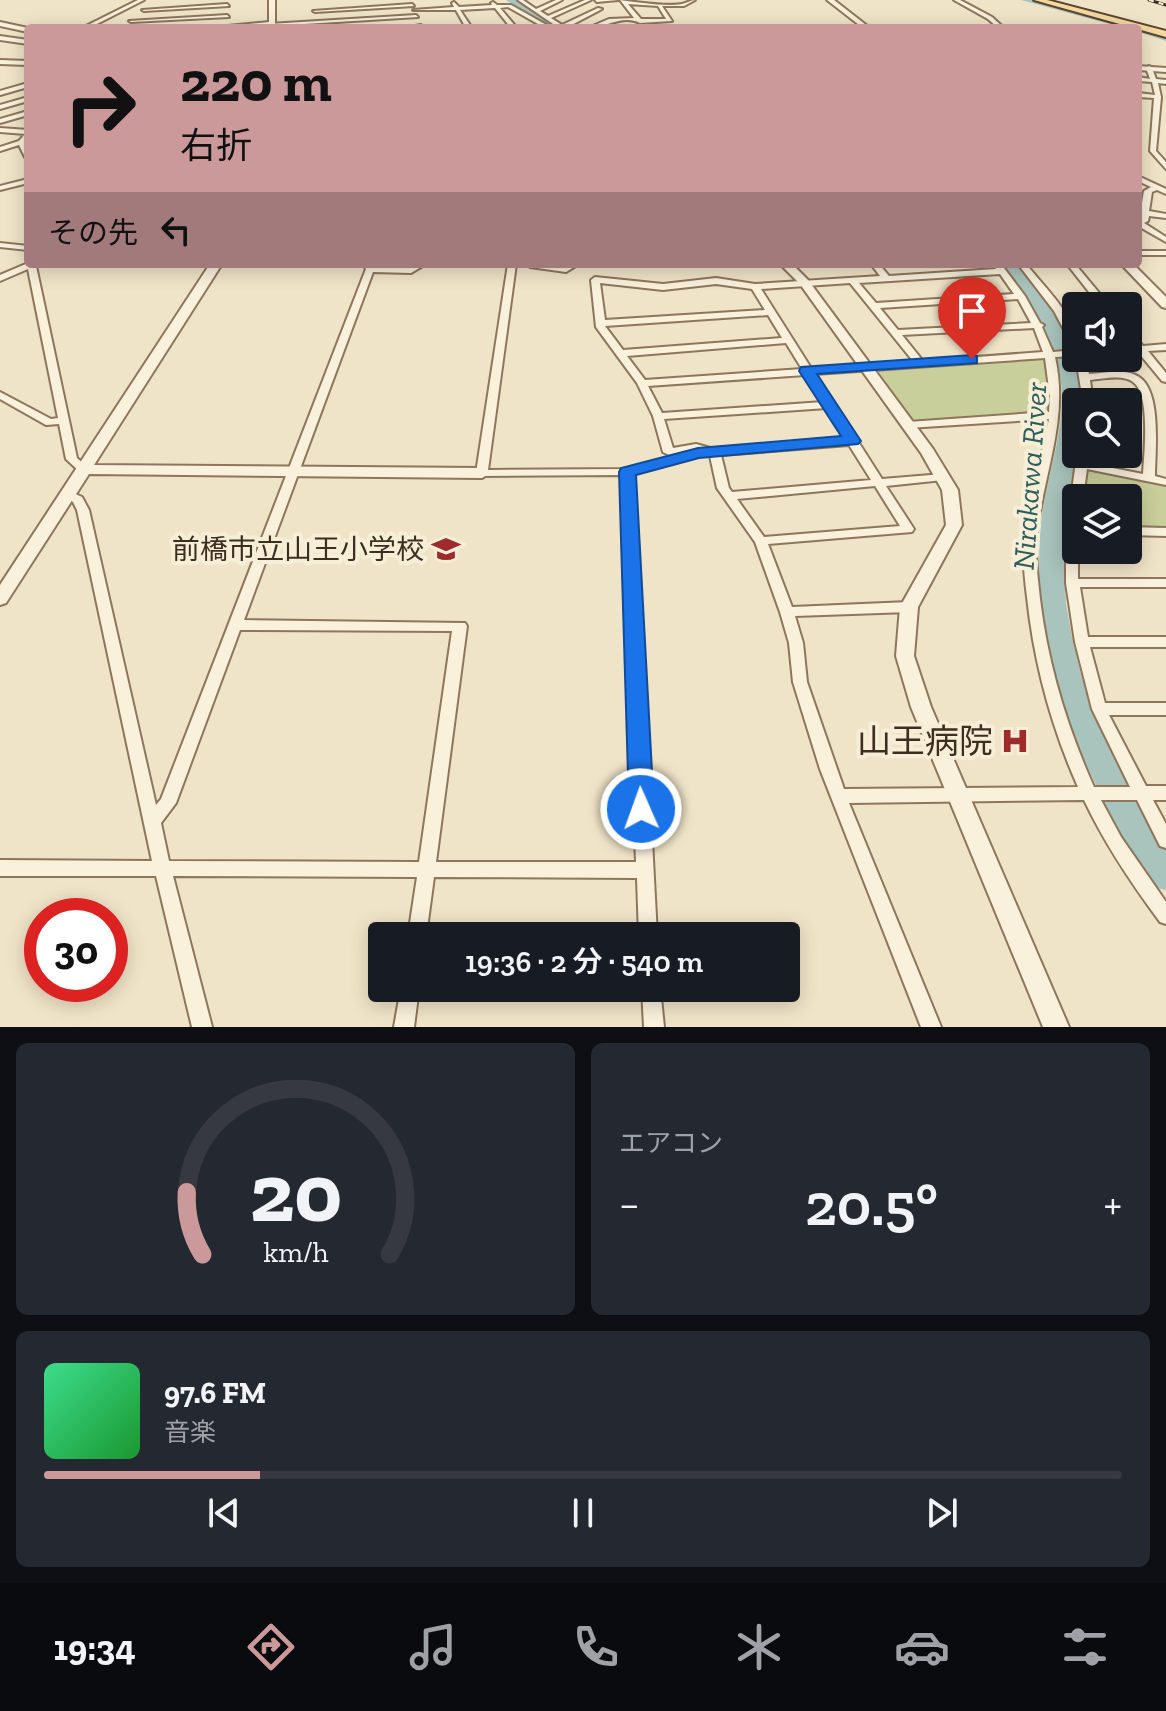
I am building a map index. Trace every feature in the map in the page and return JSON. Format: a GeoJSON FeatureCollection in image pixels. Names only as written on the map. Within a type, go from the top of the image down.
{"type":"FeatureCollection","features":[{"type":"Feature","properties":{"kind":"main road"},"geometry":{"type":"LineString","coordinates":[[1038,0],[1134,24]]}},
{"type":"Feature","properties":{"kind":"main road"},"geometry":{"type":"LineString","coordinates":[[1048,0],[1136,24]]}},
{"type":"Feature","properties":{"kind":"main road"},"geometry":{"type":"LineString","coordinates":[[1142,25],[1166,32]]}},
{"type":"Feature","properties":{"kind":"main road"},"geometry":{"type":"LineString","coordinates":[[1142,26],[1166,32]]}},
{"type":"Feature","properties":{"kind":"street"},"geometry":{"type":"LineString","coordinates":[[93,24],[143,0],[144,10]]}},
{"type":"Feature","properties":{"kind":"street"},"geometry":{"type":"LineString","coordinates":[[272,0],[272,24]]}},
{"type":"Feature","properties":{"kind":"street"},"geometry":{"type":"LineString","coordinates":[[313,0],[318,24]]}},
{"type":"Feature","properties":{"kind":"street"},"geometry":{"type":"LineString","coordinates":[[452,0],[467,24]]}},
{"type":"Feature","properties":{"kind":"street"},"geometry":{"type":"LineString","coordinates":[[522,1],[530,0]]}},
{"type":"Feature","properties":{"kind":"street"},"geometry":{"type":"LineString","coordinates":[[535,11],[560,0]]}},
{"type":"Feature","properties":{"kind":"street"},"geometry":{"type":"LineString","coordinates":[[548,18],[589,0]]}},
{"type":"Feature","properties":{"kind":"street"},"geometry":{"type":"LineString","coordinates":[[680,0],[692,1]]}},
{"type":"Feature","properties":{"kind":"street"},"geometry":{"type":"LineString","coordinates":[[830,0],[862,24]]}},
{"type":"Feature","properties":{"kind":"street"},"geometry":{"type":"LineString","coordinates":[[956,0],[997,24]]}},
{"type":"Feature","properties":{"kind":"street"},"geometry":{"type":"LineString","coordinates":[[522,1],[557,24]]}},
{"type":"Feature","properties":{"kind":"street"},"geometry":{"type":"LineString","coordinates":[[610,24],[596,1],[684,5],[692,1]]}},
{"type":"Feature","properties":{"kind":"street"},"geometry":{"type":"LineString","coordinates":[[621,1],[642,24]]}},
{"type":"Feature","properties":{"kind":"street"},"geometry":{"type":"LineString","coordinates":[[128,24],[144,10],[228,3],[226,24]]}},
{"type":"Feature","properties":{"kind":"street"},"geometry":{"type":"LineString","coordinates":[[493,3],[511,24]]}},
{"type":"Feature","properties":{"kind":"street"},"geometry":{"type":"LineString","coordinates":[[315,11],[457,8],[493,3],[509,6],[542,24]]}},
{"type":"Feature","properties":{"kind":"street"},"geometry":{"type":"LineString","coordinates":[[600,24],[609,20],[670,20],[659,5]]}},
{"type":"Feature","properties":{"kind":"street"},"geometry":{"type":"LineString","coordinates":[[324,24],[413,8]]}},
{"type":"Feature","properties":{"kind":"street"},"geometry":{"type":"LineString","coordinates":[[568,24],[600,9]]}},
{"type":"Feature","properties":{"kind":"street"},"geometry":{"type":"LineString","coordinates":[[131,21],[227,16]]}},
{"type":"Feature","properties":{"kind":"street"},"geometry":{"type":"LineString","coordinates":[[0,24],[24,29]]}},
{"type":"Feature","properties":{"kind":"street"},"geometry":{"type":"LineString","coordinates":[[0,38],[24,41]]}},
{"type":"Feature","properties":{"kind":"street"},"geometry":{"type":"LineString","coordinates":[[0,64],[24,63]]}},
{"type":"Feature","properties":{"kind":"street"},"geometry":{"type":"LineString","coordinates":[[1142,68],[1166,70]]}},
{"type":"Feature","properties":{"kind":"street"},"geometry":{"type":"LineString","coordinates":[[1149,68],[1157,81],[1162,110],[1153,143],[1156,158],[1166,167]]}},
{"type":"Feature","properties":{"kind":"street"},"geometry":{"type":"LineString","coordinates":[[1142,79],[1166,82]]}},
{"type":"Feature","properties":{"kind":"street"},"geometry":{"type":"LineString","coordinates":[[0,93],[24,86]]}},
{"type":"Feature","properties":{"kind":"street"},"geometry":{"type":"LineString","coordinates":[[1142,95],[1158,97]]}},
{"type":"Feature","properties":{"kind":"street"},"geometry":{"type":"LineString","coordinates":[[0,107],[24,100]]}},
{"type":"Feature","properties":{"kind":"street"},"geometry":{"type":"LineString","coordinates":[[0,121],[24,114]]}},
{"type":"Feature","properties":{"kind":"street"},"geometry":{"type":"LineString","coordinates":[[0,132],[24,132]]}},
{"type":"Feature","properties":{"kind":"street"},"geometry":{"type":"LineString","coordinates":[[0,149],[24,138]]}},
{"type":"Feature","properties":{"kind":"street"},"geometry":{"type":"LineString","coordinates":[[21,142],[24,148]]}},
{"type":"Feature","properties":{"kind":"street"},"geometry":{"type":"LineString","coordinates":[[1153,143],[1166,145]]}},
{"type":"Feature","properties":{"kind":"street"},"geometry":{"type":"LineString","coordinates":[[1142,180],[1162,190]]}},
{"type":"Feature","properties":{"kind":"street"},"geometry":{"type":"LineString","coordinates":[[0,188],[24,182]]}},
{"type":"Feature","properties":{"kind":"street"},"geometry":{"type":"LineString","coordinates":[[1142,222],[1148,191],[1162,190]]}},
{"type":"Feature","properties":{"kind":"street"},"geometry":{"type":"LineString","coordinates":[[1146,213],[1166,216]]}},
{"type":"Feature","properties":{"kind":"street"},"geometry":{"type":"LineString","coordinates":[[1142,225],[1166,240]]}},
{"type":"Feature","properties":{"kind":"street"},"geometry":{"type":"LineString","coordinates":[[0,245],[24,248]]}},
{"type":"Feature","properties":{"kind":"street"},"geometry":{"type":"LineString","coordinates":[[1142,253],[1166,253]]}},
{"type":"Feature","properties":{"kind":"street"},"geometry":{"type":"LineString","coordinates":[[0,278],[25,268]]}},
{"type":"Feature","properties":{"kind":"street"},"geometry":{"type":"LineString","coordinates":[[34,268],[62,420],[72,459],[83,469],[627,472],[698,453],[852,441]]}},
{"type":"Feature","properties":{"kind":"street"},"geometry":{"type":"LineString","coordinates":[[0,599],[213,268]]}},
{"type":"Feature","properties":{"kind":"street"},"geometry":{"type":"LineString","coordinates":[[153,820],[168,803],[367,268]]}},
{"type":"Feature","properties":{"kind":"street"},"geometry":{"type":"LineString","coordinates":[[390,268],[415,268]]}},
{"type":"Feature","properties":{"kind":"street"},"geometry":{"type":"LineString","coordinates":[[482,473],[511,268]]}},
{"type":"Feature","properties":{"kind":"street"},"geometry":{"type":"LineString","coordinates":[[790,268],[804,282],[908,425],[943,477],[953,500],[954,525],[909,607],[905,656],[921,707],[1056,1027]]}},
{"type":"Feature","properties":{"kind":"street"},"geometry":{"type":"LineString","coordinates":[[878,268],[886,278]]}},
{"type":"Feature","properties":{"kind":"street"},"geometry":{"type":"LineString","coordinates":[[715,453],[696,447],[669,452],[658,416],[642,383],[601,327],[595,280],[663,287],[716,281],[755,287],[989,268]]}},
{"type":"Feature","properties":{"kind":"street"},"geometry":{"type":"LineString","coordinates":[[1000,268],[1021,296],[1054,354],[1054,415],[1030,543],[1033,601],[1044,669],[1060,724],[1137,880],[1166,916]]}},
{"type":"Feature","properties":{"kind":"street"},"geometry":{"type":"LineString","coordinates":[[1025,268],[1062,319]]}},
{"type":"Feature","properties":{"kind":"street"},"geometry":{"type":"LineString","coordinates":[[1074,268],[1094,292]]}},
{"type":"Feature","properties":{"kind":"street"},"geometry":{"type":"LineString","coordinates":[[1131,268],[1166,304]]}},
{"type":"Feature","properties":{"kind":"street"},"geometry":{"type":"LineString","coordinates":[[852,280],[920,363]]}},
{"type":"Feature","properties":{"kind":"street"},"geometry":{"type":"LineString","coordinates":[[755,287],[908,529],[761,541]]}},
{"type":"Feature","properties":{"kind":"street"},"geometry":{"type":"LineString","coordinates":[[874,306],[1021,296]]}},
{"type":"Feature","properties":{"kind":"street"},"geometry":{"type":"LineString","coordinates":[[602,323],[770,312]]}},
{"type":"Feature","properties":{"kind":"street"},"geometry":{"type":"LineString","coordinates":[[895,333],[1039,325]]}},
{"type":"Feature","properties":{"kind":"street"},"geometry":{"type":"LineString","coordinates":[[622,353],[788,340]]}},
{"type":"Feature","properties":{"kind":"street"},"geometry":{"type":"LineString","coordinates":[[1142,349],[1166,347]]}},
{"type":"Feature","properties":{"kind":"street"},"geometry":{"type":"LineString","coordinates":[[1142,350],[1166,379]]}},
{"type":"Feature","properties":{"kind":"street"},"geometry":{"type":"LineString","coordinates":[[642,383],[1062,353]]}},
{"type":"Feature","properties":{"kind":"street"},"geometry":{"type":"LineString","coordinates":[[1084,372],[1087,388]]}},
{"type":"Feature","properties":{"kind":"street"},"geometry":{"type":"LineString","coordinates":[[1086,377],[1130,377],[1139,380],[1148,393],[1149,478]]}},
{"type":"Feature","properties":{"kind":"street"},"geometry":{"type":"LineString","coordinates":[[0,395],[50,423],[62,420]]}},
{"type":"Feature","properties":{"kind":"street"},"geometry":{"type":"LineString","coordinates":[[658,416],[831,405]]}},
{"type":"Feature","properties":{"kind":"street"},"geometry":{"type":"LineString","coordinates":[[908,425],[1054,415]]}},
{"type":"Feature","properties":{"kind":"street"},"geometry":{"type":"LineString","coordinates":[[715,453],[723,488],[761,541],[787,612],[796,643],[800,682],[839,796],[931,1027]]}},
{"type":"Feature","properties":{"kind":"street"},"geometry":{"type":"LineString","coordinates":[[1112,468],[1166,482]]}},
{"type":"Feature","properties":{"kind":"street"},"geometry":{"type":"LineString","coordinates":[[627,472],[647,922]]}},
{"type":"Feature","properties":{"kind":"street"},"geometry":{"type":"LineString","coordinates":[[728,496],[943,477]]}},
{"type":"Feature","properties":{"kind":"street"},"geometry":{"type":"LineString","coordinates":[[67,494],[78,500],[83,510],[162,866],[202,1027]]}},
{"type":"Feature","properties":{"kind":"street"},"geometry":{"type":"LineString","coordinates":[[1142,531],[1166,532]]}},
{"type":"Feature","properties":{"kind":"street"},"geometry":{"type":"LineString","coordinates":[[1073,564],[1072,583],[1082,642],[1099,709],[1138,793],[1166,841]]}},
{"type":"Feature","properties":{"kind":"street"},"geometry":{"type":"LineString","coordinates":[[1072,583],[1166,583]]}},
{"type":"Feature","properties":{"kind":"street"},"geometry":{"type":"LineString","coordinates":[[787,612],[909,607]]}},
{"type":"Feature","properties":{"kind":"street"},"geometry":{"type":"LineString","coordinates":[[234,625],[460,626],[419,922]]}},
{"type":"Feature","properties":{"kind":"street"},"geometry":{"type":"LineString","coordinates":[[1082,642],[1166,642]]}},
{"type":"Feature","properties":{"kind":"street"},"geometry":{"type":"LineString","coordinates":[[1099,709],[1166,709]]}},
{"type":"Feature","properties":{"kind":"street"},"geometry":{"type":"LineString","coordinates":[[839,796],[1166,793]]}},
{"type":"Feature","properties":{"kind":"street"},"geometry":{"type":"LineString","coordinates":[[0,868],[76,870],[162,866],[644,870]]}},
{"type":"Feature","properties":{"kind":"street"},"geometry":{"type":"LineString","coordinates":[[404,1027],[408,1002]]}},
{"type":"Feature","properties":{"kind":"street"},"geometry":{"type":"LineString","coordinates":[[652,1002],[654,1027]]}},
{"type":"Feature","properties":{"kind":"green space"},"geometry":{"type":"Polygon","coordinates":[[[1047,360],[1049,409],[1043,412],[921,422],[912,419],[879,372],[881,369],[1047,360]]]}},
{"type":"Feature","properties":{"kind":"green space"},"geometry":{"type":"Polygon","coordinates":[[[1087,471],[1166,485],[1166,529],[1142,529],[1142,484],[1085,484],[1087,471]]]}},
{"type":"Feature","properties":{"kind":"waterway","name":"Nirakawa River"},"geometry":{"type":"LineString","coordinates":[[511,0],[549,24]]}},
{"type":"Feature","properties":{"kind":"waterway"},"geometry":{"type":"LineString","coordinates":[[1026,0],[1113,22]]}},
{"type":"Feature","properties":{"kind":"waterway"},"geometry":{"type":"LineString","coordinates":[[1142,30],[1166,38]]}},
{"type":"Feature","properties":{"kind":"waterway","name":"Nirakawa River"},"geometry":{"type":"LineString","coordinates":[[1014,268],[1054,326],[1072,384],[1070,429],[1056,503],[1051,561],[1059,642],[1079,713],[1108,779],[1166,875]]}},
{"type":"Feature","properties":{"kind":"railway"},"geometry":{"type":"LineString","coordinates":[[1149,0],[1166,5]]}},
{"type":"Feature","properties":{"kind":"place","name":"前橋市立山王小学校"},"geometry":{"type":"Point","coordinates":[446,549]}},
{"type":"Feature","properties":{"kind":"place","name":"山王病院"},"geometry":{"type":"Point","coordinates":[1015,741]}},
{"type":"Feature","properties":{"kind":"route"},"geometry":{"type":"LineString","coordinates":[[641,809],[627,472],[698,453],[852,441],[807,371],[972,359]]}}]}
